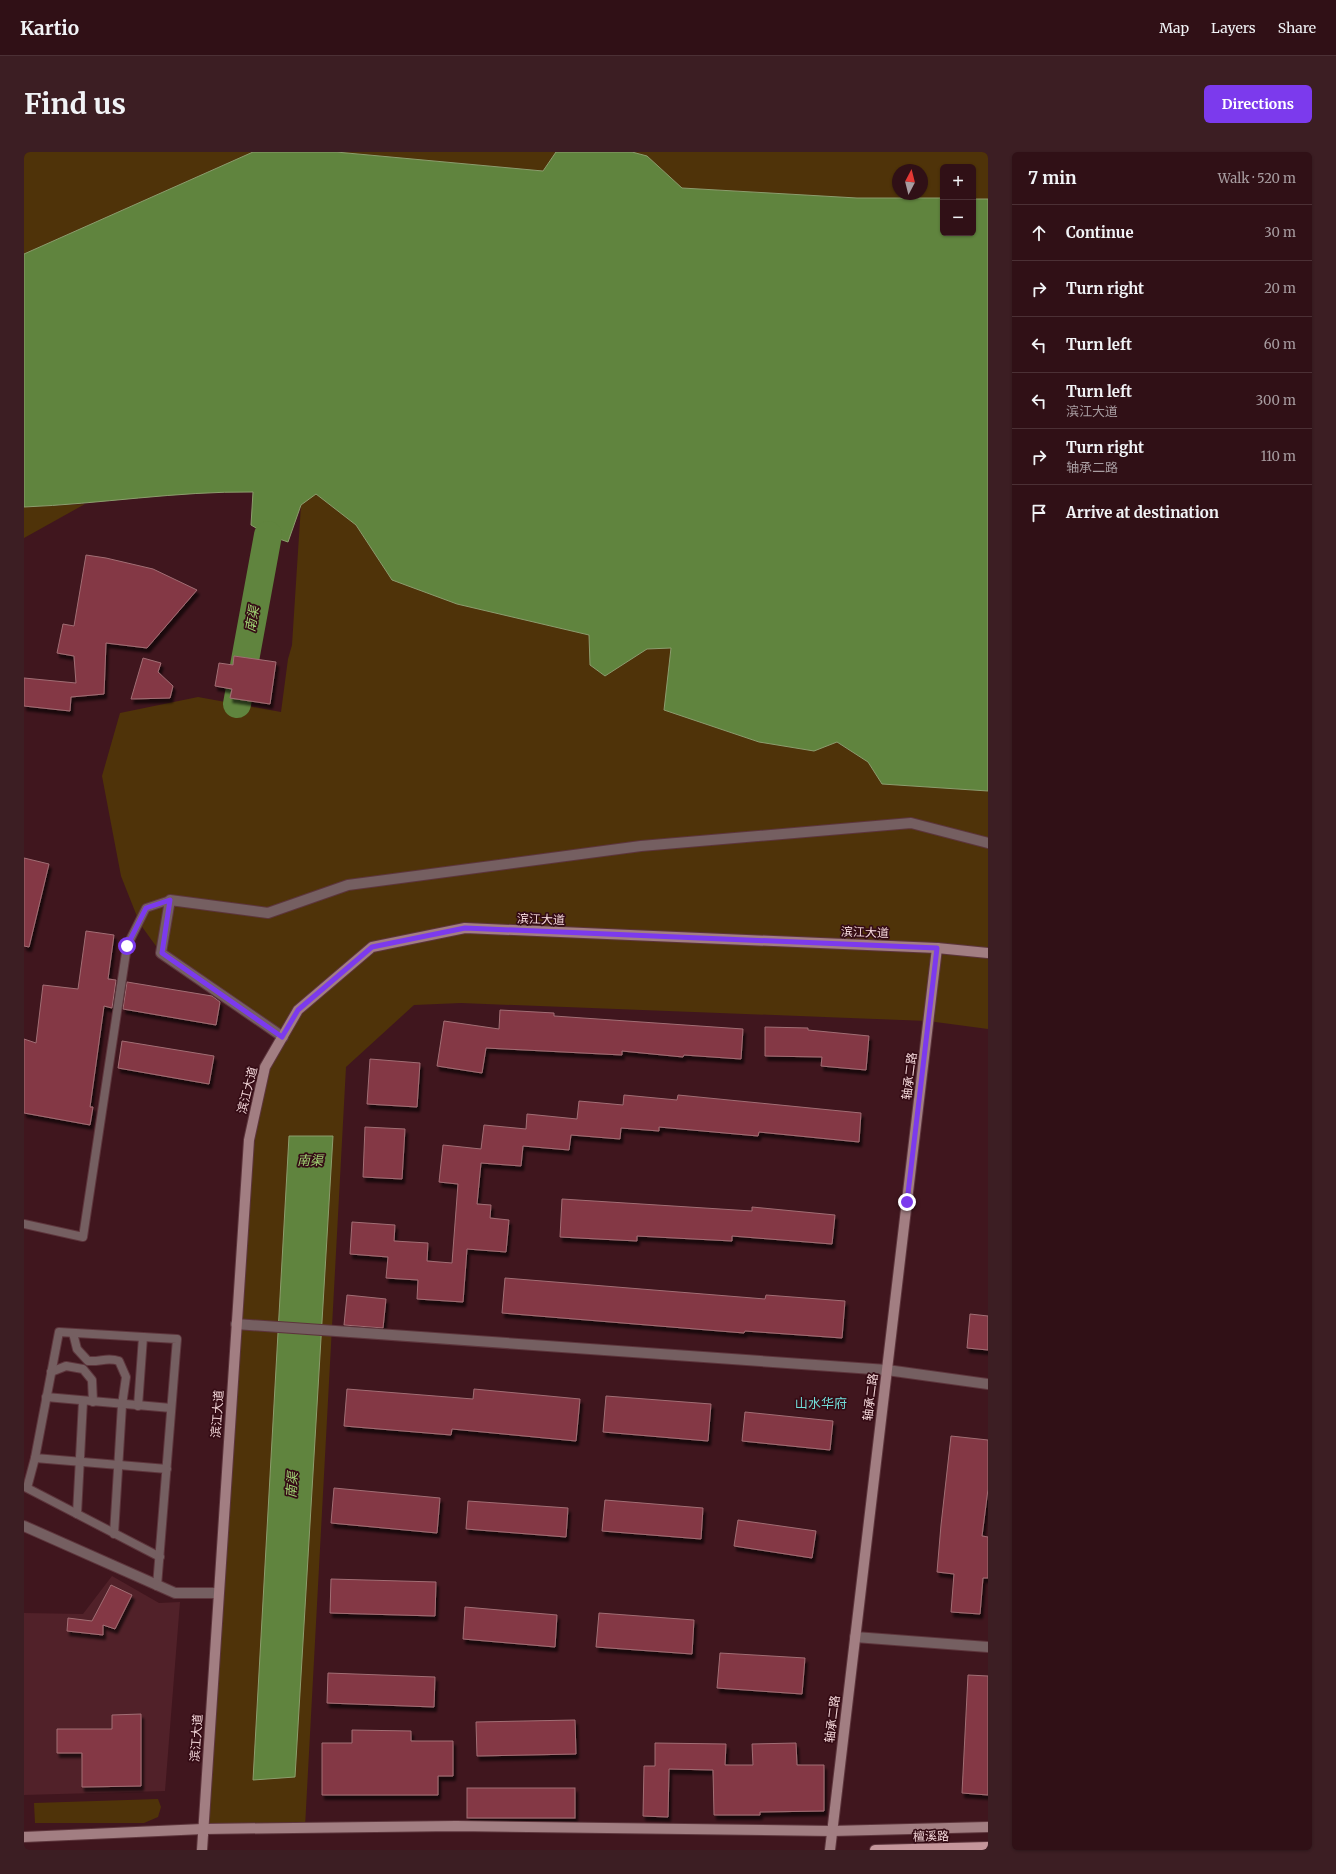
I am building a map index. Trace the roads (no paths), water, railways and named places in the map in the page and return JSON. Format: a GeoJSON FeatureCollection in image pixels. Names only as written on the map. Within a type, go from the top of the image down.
{"type":"FeatureCollection","features":[{"type":"Feature","properties":{"kind":"main road","name":"檀溪路"},"geometry":{"type":"LineString","coordinates":[[875,1850],[988,1847]]}},
{"type":"Feature","properties":{"kind":"street"},"geometry":{"type":"LineString","coordinates":[[282,1037],[162,953],[170,900],[268,913],[348,885],[641,846],[911,823],[988,843]]}},
{"type":"Feature","properties":{"kind":"street","name":"滨江大道"},"geometry":{"type":"LineString","coordinates":[[202,1850],[218,1593],[241,1324],[249,1140],[265,1067],[298,1010],[372,947],[465,928],[937,948],[988,953]]}},
{"type":"Feature","properties":{"kind":"street","name":"轴承二路"},"geometry":{"type":"LineString","coordinates":[[830,1850],[937,948]]}},
{"type":"Feature","properties":{"kind":"street"},"geometry":{"type":"LineString","coordinates":[[241,1324],[361,1334],[887,1370],[988,1384]]}},
{"type":"Feature","properties":{"kind":"street"},"geometry":{"type":"LineString","coordinates":[[24,1526],[175,1593],[218,1593]]}},
{"type":"Feature","properties":{"kind":"street"},"geometry":{"type":"LineString","coordinates":[[855,1637],[988,1647]]}},
{"type":"Feature","properties":{"kind":"street"},"geometry":{"type":"LineString","coordinates":[[24,1837],[203,1828],[456,1826],[832,1831],[988,1827]]}},
{"type":"Feature","properties":{"kind":"lane"},"geometry":{"type":"LineString","coordinates":[[24,1224],[83,1238],[127,946],[146,908],[170,900]]}},
{"type":"Feature","properties":{"kind":"lane"},"geometry":{"type":"LineString","coordinates":[[157,1586],[160,1558],[177,1339],[59,1332],[35,1458],[27,1488],[160,1558]]}},
{"type":"Feature","properties":{"kind":"lane"},"geometry":{"type":"LineString","coordinates":[[73,1333],[77,1349],[88,1361],[99,1362],[110,1358],[119,1360],[126,1376],[122,1404],[114,1534]]}},
{"type":"Feature","properties":{"kind":"lane"},"geometry":{"type":"LineString","coordinates":[[138,1406],[143,1337]]}},
{"type":"Feature","properties":{"kind":"lane"},"geometry":{"type":"LineString","coordinates":[[51,1372],[66,1366],[83,1369],[92,1380],[93,1402]]}},
{"type":"Feature","properties":{"kind":"lane"},"geometry":{"type":"LineString","coordinates":[[46,1397],[172,1408]]}},
{"type":"Feature","properties":{"kind":"lane"},"geometry":{"type":"LineString","coordinates":[[77,1514],[83,1401]]}},
{"type":"Feature","properties":{"kind":"lane"},"geometry":{"type":"LineString","coordinates":[[35,1458],[167,1469]]}},
{"type":"Feature","properties":{"kind":"water"},"geometry":{"type":"Polygon","coordinates":[[[253,152],[336,152],[543,171],[556,152],[632,152],[647,156],[682,188],[857,198],[892,198],[892,200],[928,200],[928,198],[940,198],[940,236],[976,236],[976,199],[988,199],[988,791],[882,784],[868,762],[837,742],[814,751],[759,742],[664,710],[671,648],[647,649],[605,676],[590,665],[589,635],[457,604],[392,580],[356,525],[316,494],[301,505],[288,542],[268,535],[251,525],[253,492],[224,492],[24,507],[24,254],[253,152]]]}},
{"type":"Feature","properties":{"kind":"water","name":"南渠"},"geometry":{"type":"Polygon","coordinates":[[[289,1136],[333,1136],[295,1777],[253,1780],[289,1136]]]}},
{"type":"Feature","properties":{"kind":"waterway","name":"南渠"},"geometry":{"type":"LineString","coordinates":[[237,704],[268,535]]}},
{"type":"Feature","properties":{"kind":"district","name":"山水华府"},"geometry":{"type":"Point","coordinates":[821,1403]}}]}
